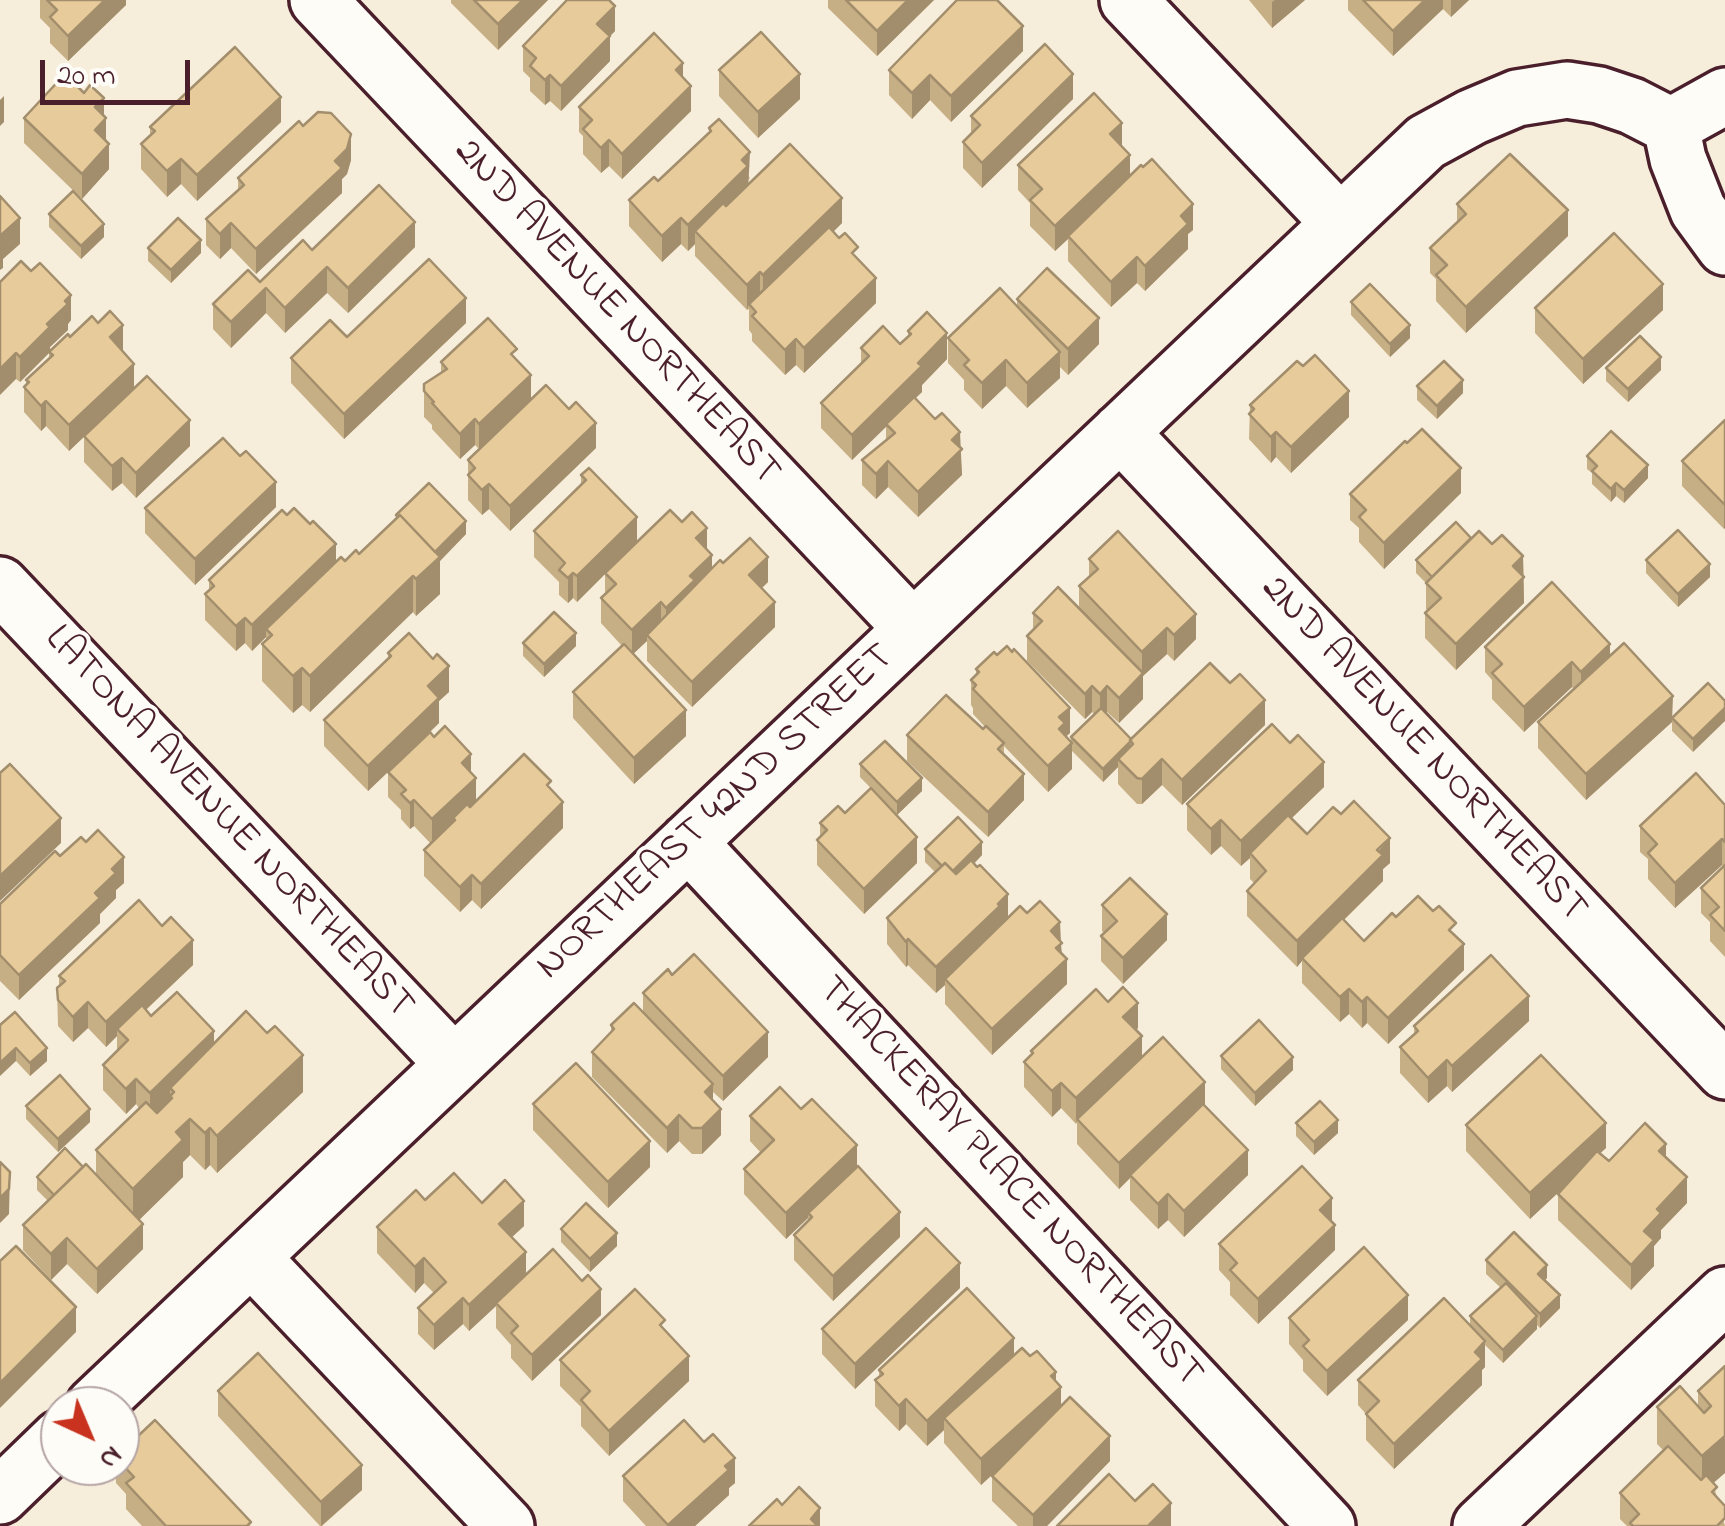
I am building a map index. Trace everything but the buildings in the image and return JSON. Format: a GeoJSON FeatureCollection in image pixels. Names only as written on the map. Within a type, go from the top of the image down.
{"type":"FeatureCollection","features":[{"type":"Feature","properties":{"kind":"street","name":"2ND AVENUE NORTHEAST"},"geometry":{"type":"LineString","coordinates":[[318,0],[913,629]]}},
{"type":"Feature","properties":{"kind":"street"},"geometry":{"type":"LineString","coordinates":[[1128,0],[1339,222]]}},
{"type":"Feature","properties":{"kind":"street","name":"NORTHEAST 42ND STREET"},"geometry":{"type":"LineString","coordinates":[[115,1386],[1426,142],[1472,116],[1517,98],[1567,90],[1600,95],[1632,106],[1671,126]]}},
{"type":"Feature","properties":{"kind":"street"},"geometry":{"type":"LineString","coordinates":[[1725,96],[1671,126],[1678,159],[1698,210],[1725,247]]}},
{"type":"Feature","properties":{"kind":"street","name":"2ND AVENUE NORTHEAST"},"geometry":{"type":"LineString","coordinates":[[1120,432],[1725,1071]]}},
{"type":"Feature","properties":{"kind":"street","name":"LATONA AVENUE NORTHEAST"},"geometry":{"type":"LineString","coordinates":[[0,585],[454,1064]]}},
{"type":"Feature","properties":{"kind":"street","name":"THACKERAY PLACE NORTHEAST"},"geometry":{"type":"LineString","coordinates":[[688,842],[1328,1526]]}},
{"type":"Feature","properties":{"kind":"street"},"geometry":{"type":"LineString","coordinates":[[251,1257],[506,1526]]}},
{"type":"Feature","properties":{"kind":"street"},"geometry":{"type":"LineString","coordinates":[[1481,1526],[1725,1295]]}},
{"type":"Feature","properties":{"kind":"street"},"geometry":{"type":"LineString","coordinates":[[0,1496],[40,1457]]}}]}
